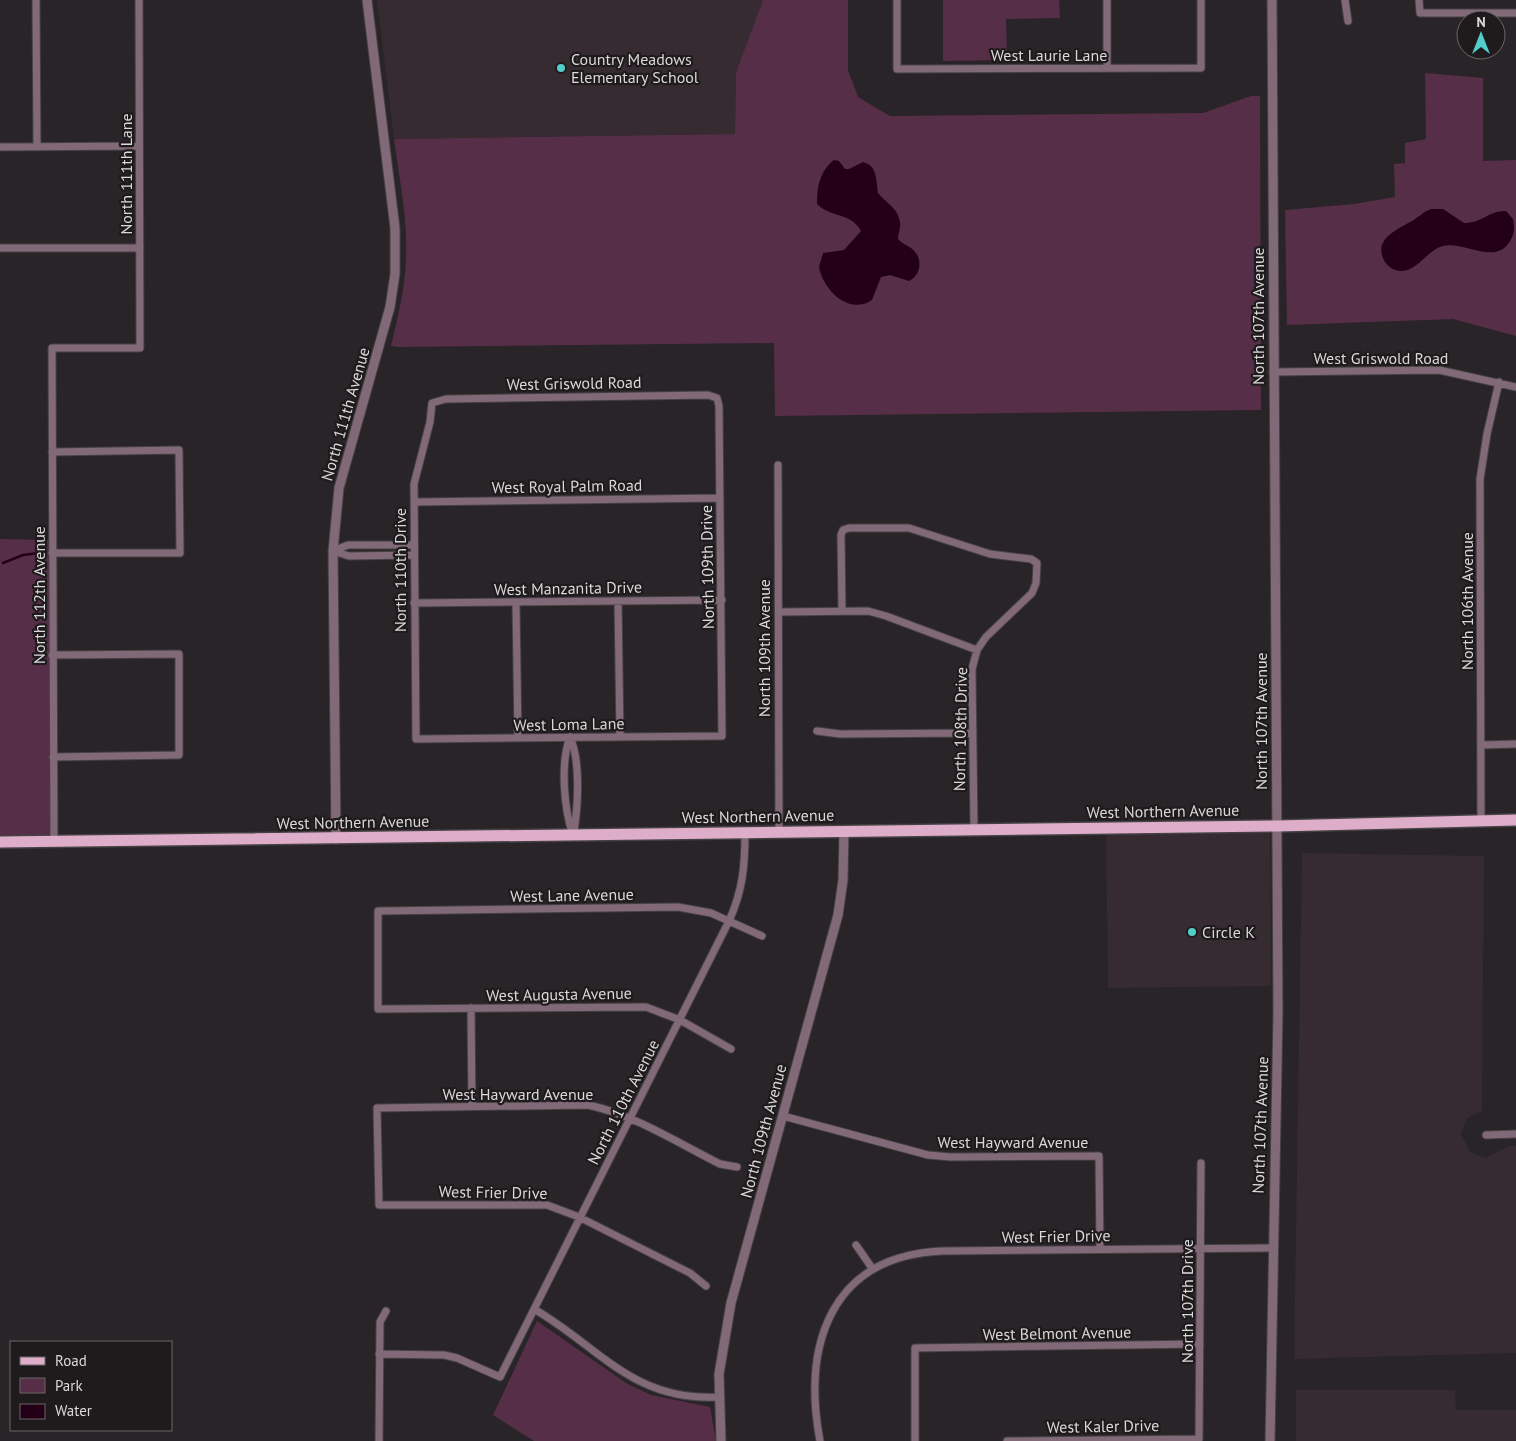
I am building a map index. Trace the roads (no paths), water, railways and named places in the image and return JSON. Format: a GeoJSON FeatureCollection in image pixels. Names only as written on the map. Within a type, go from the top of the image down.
{"type":"FeatureCollection","features":[{"type":"Feature","properties":{"kind":"main road","name":"West Northern Avenue"},"geometry":{"type":"LineString","coordinates":[[0,842],[1277,826],[1516,820]]}},
{"type":"Feature","properties":{"kind":"street"},"geometry":{"type":"LineString","coordinates":[[36,0],[37,147]]}},
{"type":"Feature","properties":{"kind":"street","name":"North 111th Lane"},"geometry":{"type":"LineString","coordinates":[[52,348],[140,348],[139,0]]}},
{"type":"Feature","properties":{"kind":"street","name":"North 111th Avenue"},"geometry":{"type":"LineString","coordinates":[[336,839],[333,551],[339,488],[390,307],[394,274],[395,228],[367,0]]}},
{"type":"Feature","properties":{"kind":"street","name":"West Laurie Lane"},"geometry":{"type":"LineString","coordinates":[[897,0],[897,69],[1201,68],[1200,0]]}},
{"type":"Feature","properties":{"kind":"street"},"geometry":{"type":"LineString","coordinates":[[1107,0],[1107,68]]}},
{"type":"Feature","properties":{"kind":"street","name":"North 107th Avenue"},"geometry":{"type":"LineString","coordinates":[[1270,1441],[1272,1248],[1278,1044],[1272,0]]}},
{"type":"Feature","properties":{"kind":"street"},"geometry":{"type":"LineString","coordinates":[[1345,0],[1348,21]]}},
{"type":"Feature","properties":{"kind":"street"},"geometry":{"type":"LineString","coordinates":[[1419,0],[1420,13],[1516,13]]}},
{"type":"Feature","properties":{"kind":"street"},"geometry":{"type":"LineString","coordinates":[[0,147],[139,146]]}},
{"type":"Feature","properties":{"kind":"street"},"geometry":{"type":"LineString","coordinates":[[0,248],[140,248]]}},
{"type":"Feature","properties":{"kind":"street","name":"North 112th Avenue"},"geometry":{"type":"LineString","coordinates":[[52,348],[54,842]]}},
{"type":"Feature","properties":{"kind":"street","name":"West Griswold Road"},"geometry":{"type":"LineString","coordinates":[[1273,372],[1427,369],[1466,374],[1516,387]]}},
{"type":"Feature","properties":{"kind":"street","name":"North 106th Avenue"},"geometry":{"type":"LineString","coordinates":[[1481,821],[1480,479],[1499,382]]}},
{"type":"Feature","properties":{"kind":"street","name":"West Griswold Road"},"geometry":{"type":"LineString","coordinates":[[432,403],[446,399],[708,395],[717,398]]}},
{"type":"Feature","properties":{"kind":"street","name":"North 109th Drive"},"geometry":{"type":"LineString","coordinates":[[717,398],[719,406],[722,600],[722,736]]}},
{"type":"Feature","properties":{"kind":"street","name":"North 110th Drive"},"geometry":{"type":"LineString","coordinates":[[416,739],[414,484],[430,422],[432,403]]}},
{"type":"Feature","properties":{"kind":"street"},"geometry":{"type":"LineString","coordinates":[[52,452],[179,450],[180,552],[52,553]]}},
{"type":"Feature","properties":{"kind":"street","name":"North 109th Avenue"},"geometry":{"type":"LineString","coordinates":[[778,465],[779,832]]}},
{"type":"Feature","properties":{"kind":"street","name":"West Royal Palm Road"},"geometry":{"type":"LineString","coordinates":[[414,502],[720,498]]}},
{"type":"Feature","properties":{"kind":"street","name":"North 108th Drive"},"geometry":{"type":"LineString","coordinates":[[842,611],[841,535],[843,530],[849,528],[909,528],[990,554],[1031,559],[1037,563],[1036,583],[1032,593],[986,637],[977,650],[972,669],[974,829]]}},
{"type":"Feature","properties":{"kind":"street"},"geometry":{"type":"LineString","coordinates":[[333,551],[348,545],[414,545]]}},
{"type":"Feature","properties":{"kind":"street"},"geometry":{"type":"LineString","coordinates":[[333,551],[349,556],[414,555]]}},
{"type":"Feature","properties":{"kind":"street","name":"West Manzanita Drive"},"geometry":{"type":"LineString","coordinates":[[414,603],[722,600]]}},
{"type":"Feature","properties":{"kind":"street"},"geometry":{"type":"LineString","coordinates":[[618,601],[620,737]]}},
{"type":"Feature","properties":{"kind":"street"},"geometry":{"type":"LineString","coordinates":[[516,602],[518,738]]}},
{"type":"Feature","properties":{"kind":"street"},"geometry":{"type":"LineString","coordinates":[[779,612],[868,611],[977,650]]}},
{"type":"Feature","properties":{"kind":"street"},"geometry":{"type":"LineString","coordinates":[[52,655],[179,654],[179,755],[53,757]]}},
{"type":"Feature","properties":{"kind":"street"},"geometry":{"type":"LineString","coordinates":[[817,731],[840,734],[973,733]]}},
{"type":"Feature","properties":{"kind":"street","name":"West Loma Lane"},"geometry":{"type":"LineString","coordinates":[[416,739],[722,736]]}},
{"type":"Feature","properties":{"kind":"street"},"geometry":{"type":"LineString","coordinates":[[570,737],[576,750],[576,815],[573,835]]}},
{"type":"Feature","properties":{"kind":"street"},"geometry":{"type":"LineString","coordinates":[[1481,745],[1516,744]]}},
{"type":"Feature","properties":{"kind":"street","name":"North 109th Avenue"},"geometry":{"type":"LineString","coordinates":[[721,1441],[719,1374],[723,1342],[731,1303],[841,901],[844,831]]}},
{"type":"Feature","properties":{"kind":"street","name":"North 110th Avenue"},"geometry":{"type":"LineString","coordinates":[[379,1354],[444,1355],[457,1358],[500,1377],[729,921],[739,898],[742,884],[745,832]]}},
{"type":"Feature","properties":{"kind":"street","name":"West Lane Avenue"},"geometry":{"type":"LineString","coordinates":[[378,1009],[378,912],[678,907],[711,912],[762,936]]}},
{"type":"Feature","properties":{"kind":"street","name":"West Augusta Avenue"},"geometry":{"type":"LineString","coordinates":[[378,1009],[634,1006],[657,1010],[680,1020],[730,1049]]}},
{"type":"Feature","properties":{"kind":"street"},"geometry":{"type":"LineString","coordinates":[[471,1008],[472,1106]]}},
{"type":"Feature","properties":{"kind":"street","name":"West Hayward Avenue"},"geometry":{"type":"LineString","coordinates":[[379,1205],[377,1108],[588,1105],[607,1109],[630,1119],[720,1164],[737,1167]]}},
{"type":"Feature","properties":{"kind":"street","name":"West Hayward Avenue"},"geometry":{"type":"LineString","coordinates":[[783,1116],[928,1155],[1099,1156],[1100,1249]]}},
{"type":"Feature","properties":{"kind":"street"},"geometry":{"type":"LineString","coordinates":[[1486,1135],[1516,1134]]}},
{"type":"Feature","properties":{"kind":"street","name":"North 107th Drive"},"geometry":{"type":"LineString","coordinates":[[1199,1439],[1201,1163]]}},
{"type":"Feature","properties":{"kind":"street","name":"West Frier Drive"},"geometry":{"type":"LineString","coordinates":[[379,1205],[534,1204],[559,1208],[690,1273],[706,1286]]}},
{"type":"Feature","properties":{"kind":"street"},"geometry":{"type":"LineString","coordinates":[[820,1441],[816,1414],[816,1383],[821,1336],[836,1304],[872,1268],[856,1244]]}},
{"type":"Feature","properties":{"kind":"street","name":"West Frier Drive"},"geometry":{"type":"LineString","coordinates":[[872,1268],[884,1262],[923,1252],[1272,1248]]}},
{"type":"Feature","properties":{"kind":"street"},"geometry":{"type":"LineString","coordinates":[[534,1309],[567,1330],[624,1374],[638,1382],[674,1395],[701,1398],[720,1397]]}},
{"type":"Feature","properties":{"kind":"street"},"geometry":{"type":"LineString","coordinates":[[380,1441],[380,1322],[386,1311]]}},
{"type":"Feature","properties":{"kind":"street","name":"West Belmont Avenue"},"geometry":{"type":"LineString","coordinates":[[915,1441],[915,1348],[1200,1344]]}},
{"type":"Feature","properties":{"kind":"street","name":"West Kaler Drive"},"geometry":{"type":"LineString","coordinates":[[1007,1441],[1199,1439]]}},
{"type":"Feature","properties":{"kind":"water"},"geometry":{"type":"Polygon","coordinates":[[[834,160],[839,161],[845,169],[863,162],[874,170],[878,193],[894,209],[899,217],[898,239],[913,250],[920,264],[916,276],[909,281],[890,275],[881,277],[872,300],[863,304],[854,305],[838,298],[826,284],[819,267],[823,253],[844,250],[861,231],[852,221],[817,204],[820,179],[825,169],[834,160]]]}},
{"type":"Feature","properties":{"kind":"water"},"geometry":{"type":"Polygon","coordinates":[[[1431,209],[1443,209],[1464,223],[1476,221],[1495,212],[1506,211],[1513,219],[1513,235],[1502,250],[1486,252],[1459,246],[1443,246],[1437,248],[1418,264],[1407,270],[1399,271],[1390,267],[1385,262],[1382,254],[1381,248],[1384,242],[1393,232],[1431,209]]]}},
{"type":"Feature","properties":{"kind":"waterway"},"geometry":{"type":"LineString","coordinates":[[3,563],[23,555],[46,552]]}},
{"type":"Feature","properties":{"kind":"place","name":"Country Meadows Elementary School"},"geometry":{"type":"Point","coordinates":[561,68]}},
{"type":"Feature","properties":{"kind":"place","name":"Circle K"},"geometry":{"type":"Point","coordinates":[1192,932]}}]}
